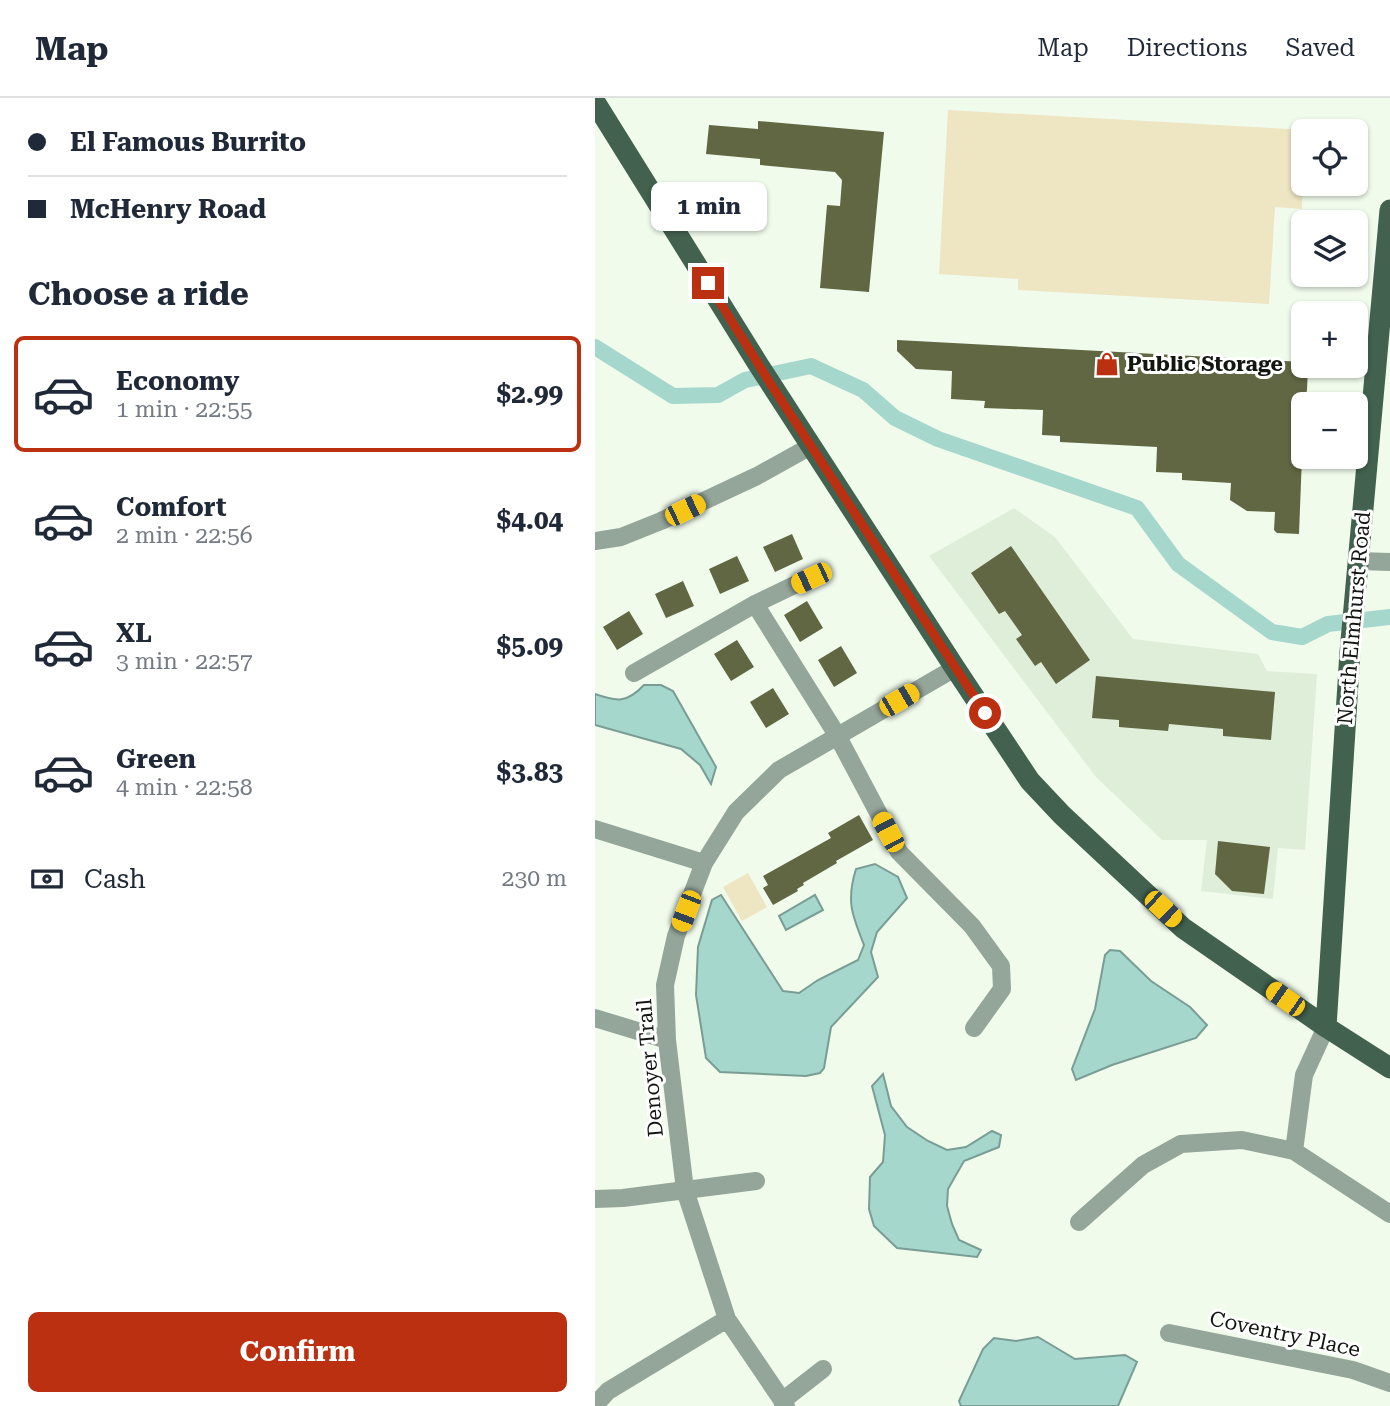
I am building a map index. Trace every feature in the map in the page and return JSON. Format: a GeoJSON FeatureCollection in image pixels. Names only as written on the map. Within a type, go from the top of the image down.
{"type":"FeatureCollection","features":[{"type":"Feature","properties":{"kind":"main road"},"geometry":{"type":"LineString","coordinates":[[595,102],[758,364],[1030,781],[1062,815],[1183,928],[1390,1068]]}},
{"type":"Feature","properties":{"kind":"main road","name":"North Elmhurst Road"},"geometry":{"type":"LineString","coordinates":[[1326,1027],[1346,713],[1390,210]]}},
{"type":"Feature","properties":{"kind":"street"},"geometry":{"type":"LineString","coordinates":[[595,541],[621,537],[661,522],[757,476],[811,446]]}},
{"type":"Feature","properties":{"kind":"street"},"geometry":{"type":"LineString","coordinates":[[1359,561],[1390,562]]}},
{"type":"Feature","properties":{"kind":"street"},"geometry":{"type":"LineString","coordinates":[[634,673],[755,604],[811,578]]}},
{"type":"Feature","properties":{"kind":"street"},"geometry":{"type":"LineString","coordinates":[[755,604],[837,736],[899,852],[972,926],[1001,966],[1002,989],[974,1028]]}},
{"type":"Feature","properties":{"kind":"street","name":"Denoyer Trail"},"geometry":{"type":"LineString","coordinates":[[784,1404],[727,1319],[685,1190],[667,1040],[665,985],[677,936],[704,863],[736,812],[779,770],[955,668]]}},
{"type":"Feature","properties":{"kind":"street"},"geometry":{"type":"LineString","coordinates":[[595,829],[704,863]]}},
{"type":"Feature","properties":{"kind":"street"},"geometry":{"type":"LineString","coordinates":[[595,1018],[667,1040]]}},
{"type":"Feature","properties":{"kind":"street"},"geometry":{"type":"LineString","coordinates":[[1294,1152],[1304,1075],[1326,1027]]}},
{"type":"Feature","properties":{"kind":"street"},"geometry":{"type":"LineString","coordinates":[[1079,1222],[1143,1165],[1181,1144],[1242,1140],[1294,1152],[1390,1214]]}},
{"type":"Feature","properties":{"kind":"street"},"geometry":{"type":"LineString","coordinates":[[595,1199],[623,1198],[756,1181]]}},
{"type":"Feature","properties":{"kind":"street"},"geometry":{"type":"LineString","coordinates":[[595,1405],[608,1391],[727,1319]]}},
{"type":"Feature","properties":{"kind":"street","name":"Coventry Place"},"geometry":{"type":"LineString","coordinates":[[1169,1333],[1353,1370],[1390,1383]]}},
{"type":"Feature","properties":{"kind":"street"},"geometry":{"type":"LineString","coordinates":[[784,1404],[823,1369]]}},
{"type":"Feature","properties":{"kind":"shaded area"},"geometry":{"type":"Polygon","coordinates":[[[948,110],[1291,129],[1291,196],[1302,196],[1302,209],[1275,207],[1269,304],[1018,290],[1018,279],[939,274],[948,110]]]}},
{"type":"Feature","properties":{"kind":"shaded area"},"geometry":{"type":"Polygon","coordinates":[[[1014,508],[1055,537],[1133,639],[1258,654],[1267,671],[1317,674],[1305,850],[1278,848],[1273,899],[1201,891],[1207,840],[1162,840],[1096,777],[929,556],[1014,508]]]}},
{"type":"Feature","properties":{"kind":"shaded area"},"geometry":{"type":"Polygon","coordinates":[[[748,873],[767,907],[742,921],[723,887],[748,873]]]}},
{"type":"Feature","properties":{"kind":"water"},"geometry":{"type":"Polygon","coordinates":[[[644,685],[661,685],[673,691],[716,767],[711,784],[700,765],[681,749],[595,725],[595,694],[610,698],[627,698],[644,685]]]}},
{"type":"Feature","properties":{"kind":"water"},"geometry":{"type":"Polygon","coordinates":[[[875,864],[898,877],[907,898],[877,932],[871,952],[878,977],[831,1027],[824,1068],[820,1073],[806,1076],[720,1072],[706,1058],[696,995],[698,947],[712,900],[721,895],[783,991],[799,993],[858,960],[864,945],[856,925],[851,890],[856,869],[875,864]]]}},
{"type":"Feature","properties":{"kind":"water"},"geometry":{"type":"Polygon","coordinates":[[[815,895],[823,910],[786,930],[779,916],[815,895]]]}},
{"type":"Feature","properties":{"kind":"water"},"geometry":{"type":"Polygon","coordinates":[[[1110,950],[1120,951],[1151,981],[1190,1007],[1207,1025],[1196,1038],[1112,1065],[1076,1080],[1072,1069],[1095,1009],[1105,955],[1110,950]]]}},
{"type":"Feature","properties":{"kind":"water"},"geometry":{"type":"Polygon","coordinates":[[[883,1074],[891,1106],[907,1127],[928,1141],[947,1150],[966,1147],[992,1131],[1001,1135],[999,1147],[964,1161],[948,1189],[947,1206],[952,1224],[959,1240],[981,1250],[977,1257],[897,1248],[874,1226],[869,1209],[870,1177],[883,1162],[885,1135],[872,1086],[883,1074]]]}},
{"type":"Feature","properties":{"kind":"water"},"geometry":{"type":"Polygon","coordinates":[[[1038,1337],[1075,1359],[1125,1355],[1137,1362],[1118,1406],[961,1406],[959,1401],[983,1349],[994,1338],[1016,1341],[1038,1337]]]}},
{"type":"Feature","properties":{"kind":"building"},"geometry":{"type":"Polygon","coordinates":[[[758,121],[884,132],[869,292],[820,288],[827,205],[840,206],[842,180],[835,172],[760,165],[760,159],[706,154],[709,125],[758,129],[758,121]]]}},
{"type":"Feature","properties":{"kind":"building"},"geometry":{"type":"Polygon","coordinates":[[[897,340],[1291,361],[1291,378],[1308,378],[1307,392],[1291,392],[1291,469],[1302,469],[1299,534],[1277,533],[1274,530],[1275,512],[1247,511],[1230,500],[1231,483],[1182,480],[1182,473],[1156,472],[1157,447],[1060,442],[1060,436],[1042,435],[1043,410],[984,408],[985,401],[951,399],[952,371],[916,369],[897,351],[897,340]]]}},
{"type":"Feature","properties":{"kind":"building"},"geometry":{"type":"Polygon","coordinates":[[[792,534],[803,559],[775,572],[763,547],[792,534]]]}},
{"type":"Feature","properties":{"kind":"building"},"geometry":{"type":"Polygon","coordinates":[[[1011,546],[1090,660],[1056,684],[1041,662],[1035,666],[1016,639],[1022,635],[1005,611],[999,614],[971,573],[1011,546]]]}},
{"type":"Feature","properties":{"kind":"building"},"geometry":{"type":"Polygon","coordinates":[[[737,556],[749,581],[720,594],[709,569],[737,556]]]}},
{"type":"Feature","properties":{"kind":"building"},"geometry":{"type":"Polygon","coordinates":[[[683,581],[694,606],[666,618],[655,594],[683,581]]]}},
{"type":"Feature","properties":{"kind":"building"},"geometry":{"type":"Polygon","coordinates":[[[807,601],[823,628],[800,642],[784,615],[807,601]]]}},
{"type":"Feature","properties":{"kind":"building"},"geometry":{"type":"Polygon","coordinates":[[[629,611],[643,634],[617,650],[603,627],[629,611]]]}},
{"type":"Feature","properties":{"kind":"building"},"geometry":{"type":"Polygon","coordinates":[[[737,640],[754,667],[731,681],[714,654],[737,640]]]}},
{"type":"Feature","properties":{"kind":"building"},"geometry":{"type":"Polygon","coordinates":[[[841,646],[857,673],[834,687],[818,660],[841,646]]]}},
{"type":"Feature","properties":{"kind":"building"},"geometry":{"type":"Polygon","coordinates":[[[1096,676],[1275,692],[1271,740],[1223,736],[1223,729],[1169,724],[1168,731],[1119,727],[1119,720],[1092,718],[1096,676]]]}},
{"type":"Feature","properties":{"kind":"building"},"geometry":{"type":"Polygon","coordinates":[[[773,688],[789,714],[766,728],[750,702],[773,688]]]}},
{"type":"Feature","properties":{"kind":"building"},"geometry":{"type":"Polygon","coordinates":[[[859,815],[873,840],[836,861],[837,863],[803,883],[798,891],[773,905],[763,888],[768,885],[763,876],[831,838],[828,833],[859,815]]]}},
{"type":"Feature","properties":{"kind":"building"},"geometry":{"type":"Polygon","coordinates":[[[1218,841],[1270,847],[1264,894],[1232,891],[1215,874],[1218,841]]]}},
{"type":"Feature","properties":{"kind":"waterway"},"geometry":{"type":"LineString","coordinates":[[595,347],[673,396],[718,395],[745,380],[811,366],[863,390],[895,418],[938,439],[1137,508],[1178,564],[1272,632],[1302,637],[1328,624],[1390,617]]}},
{"type":"Feature","properties":{"kind":"place","name":"Public Storage"},"geometry":{"type":"Point","coordinates":[1107,364]}},
{"type":"Feature","properties":{"kind":"route"},"geometry":{"type":"LineString","coordinates":[[708,283],[985,713]]}}]}
